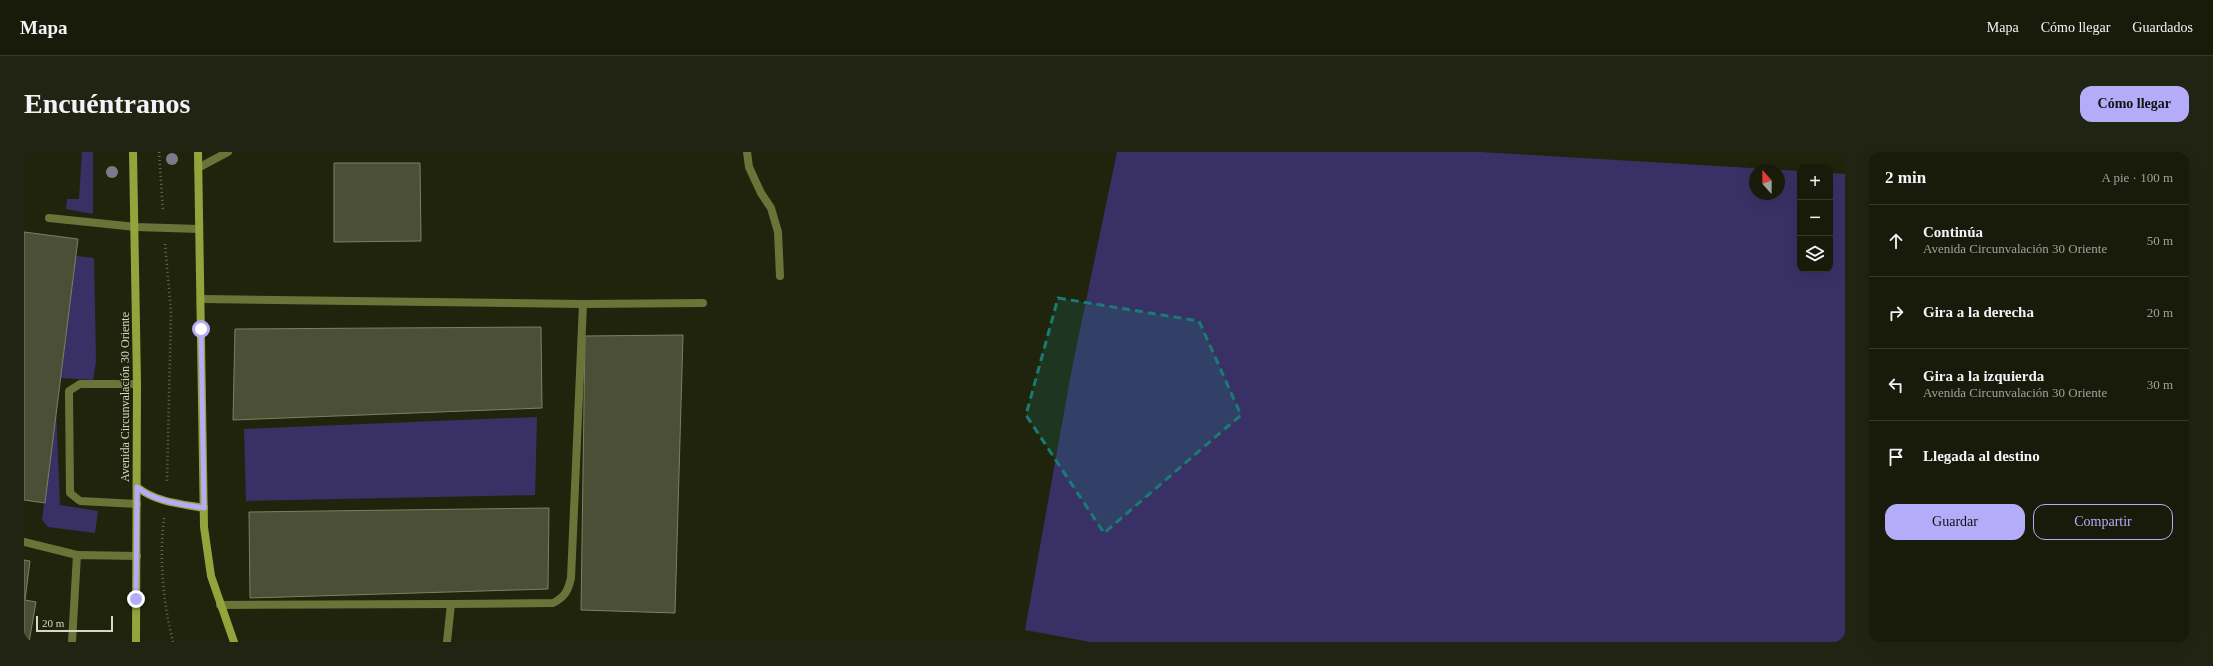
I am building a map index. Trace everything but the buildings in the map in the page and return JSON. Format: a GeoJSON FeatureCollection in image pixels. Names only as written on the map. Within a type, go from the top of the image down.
{"type":"FeatureCollection","features":[{"type":"Feature","properties":{"kind":"main road","name":"Avenida Circunvalación 30 Oriente"},"geometry":{"type":"LineString","coordinates":[[133,152],[136,227],[137,384],[136,642]]}},
{"type":"Feature","properties":{"kind":"main road"},"geometry":{"type":"LineString","coordinates":[[198,152],[204,508],[206,546],[211,576],[234,642]]}},
{"type":"Feature","properties":{"kind":"main road"},"geometry":{"type":"LineString","coordinates":[[137,487],[144,492],[166,501],[204,508]]}},
{"type":"Feature","properties":{"kind":"lane"},"geometry":{"type":"LineString","coordinates":[[198,168],[228,152]]}},
{"type":"Feature","properties":{"kind":"lane"},"geometry":{"type":"LineString","coordinates":[[747,152],[749,167],[761,193],[772,208],[778,232],[780,276]]}},
{"type":"Feature","properties":{"kind":"lane"},"geometry":{"type":"LineString","coordinates":[[49,218],[136,227],[199,229]]}},
{"type":"Feature","properties":{"kind":"lane"},"geometry":{"type":"LineString","coordinates":[[201,300],[583,304],[703,303]]}},
{"type":"Feature","properties":{"kind":"lane"},"geometry":{"type":"LineString","coordinates":[[220,605],[553,603],[563,598],[568,590],[572,571],[583,304]]}},
{"type":"Feature","properties":{"kind":"lane"},"geometry":{"type":"LineString","coordinates":[[137,384],[80,384],[69,391],[70,493],[80,501],[137,504]]}},
{"type":"Feature","properties":{"kind":"lane"},"geometry":{"type":"LineString","coordinates":[[24,542],[77,555],[137,556]]}},
{"type":"Feature","properties":{"kind":"lane"},"geometry":{"type":"LineString","coordinates":[[72,642],[77,555]]}},
{"type":"Feature","properties":{"kind":"lane"},"geometry":{"type":"LineString","coordinates":[[447,642],[451,604]]}},
{"type":"Feature","properties":{"kind":"path"},"geometry":{"type":"LineString","coordinates":[[159,152],[171,312],[166,501],[162,535],[162,570],[164,596],[173,642]]}},
{"type":"Feature","properties":{"kind":"highlighted area"},"geometry":{"type":"Polygon","coordinates":[[[1058,298],[1199,321],[1241,415],[1104,533],[1026,415],[1058,298]]]}},
{"type":"Feature","properties":{"kind":"shaded area"},"geometry":{"type":"Polygon","coordinates":[[[82,152],[93,152],[93,214],[66,209],[67,199],[79,199],[82,152]]]}},
{"type":"Feature","properties":{"kind":"shaded area"},"geometry":{"type":"Polygon","coordinates":[[[1117,152],[1481,152],[1749,168],[1749,200],[1785,200],[1785,170],[1797,171],[1797,272],[1833,272],[1833,173],[1845,174],[1845,642],[1090,642],[1025,630],[1072,368],[1117,152]]]}},
{"type":"Feature","properties":{"kind":"shaded area"},"geometry":{"type":"Polygon","coordinates":[[[76,256],[94,258],[96,362],[93,380],[60,378],[76,256]]]}},
{"type":"Feature","properties":{"kind":"shaded area"},"geometry":{"type":"Polygon","coordinates":[[[56,409],[60,505],[98,511],[95,533],[48,527],[42,520],[56,409]]]}},
{"type":"Feature","properties":{"kind":"shaded area"},"geometry":{"type":"Polygon","coordinates":[[[537,417],[535,495],[246,501],[244,429],[537,417]]]}},
{"type":"Feature","properties":{"kind":"route"},"geometry":{"type":"LineString","coordinates":[[136,599],[137,487],[144,492],[166,501],[204,508],[201,329]]}}]}
